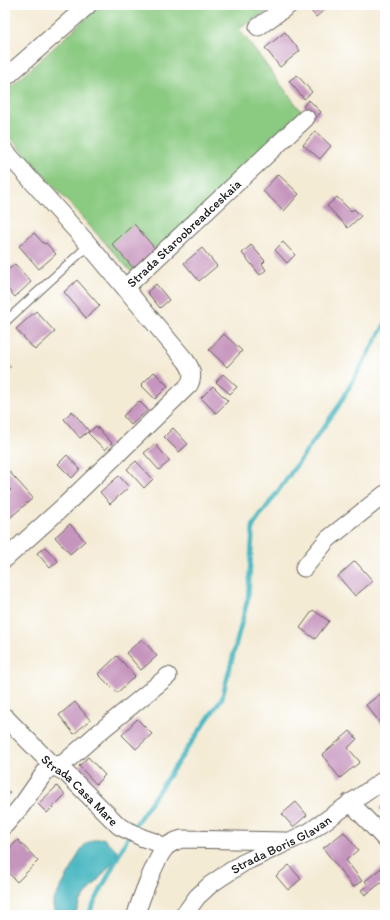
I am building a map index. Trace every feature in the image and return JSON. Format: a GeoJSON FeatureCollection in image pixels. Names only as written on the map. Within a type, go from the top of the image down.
{"type":"FeatureCollection","features":[{"type":"Feature","properties":{"kind":"street"},"geometry":{"type":"LineString","coordinates":[[5,78],[88,5]]}},
{"type":"Feature","properties":{"kind":"street"},"geometry":{"type":"LineString","coordinates":[[258,27],[289,5]]}},
{"type":"Feature","properties":{"kind":"street","name":"Strada Staroobreadceskaia"},"geometry":{"type":"LineString","coordinates":[[5,559],[64,506],[189,385],[192,375],[190,366],[126,287],[306,118]]}},
{"type":"Feature","properties":{"kind":"street"},"geometry":{"type":"LineString","coordinates":[[5,151],[126,287]]}},
{"type":"Feature","properties":{"kind":"street"},"geometry":{"type":"LineString","coordinates":[[304,568],[328,539],[385,494]]}},
{"type":"Feature","properties":{"kind":"street"},"geometry":{"type":"LineString","coordinates":[[5,825],[22,805],[45,772],[52,766],[64,763],[168,676]]}},
{"type":"Feature","properties":{"kind":"street","name":"Strada Casa Mare"},"geometry":{"type":"LineString","coordinates":[[5,717],[52,766],[66,772],[119,826],[165,848]]}},
{"type":"Feature","properties":{"kind":"street","name":"Strada Boris Glavan"},"geometry":{"type":"LineString","coordinates":[[184,915],[197,897],[210,885],[243,863],[309,832],[385,779]]}},
{"type":"Feature","properties":{"kind":"street"},"geometry":{"type":"LineString","coordinates":[[350,802],[385,839]]}},
{"type":"Feature","properties":{"kind":"street"},"geometry":{"type":"LineString","coordinates":[[136,915],[138,906],[159,858],[165,848],[173,842],[182,839],[289,841]]}},
{"type":"Feature","properties":{"kind":"lane"},"geometry":{"type":"LineString","coordinates":[[5,322],[90,245]]}},
{"type":"Feature","properties":{"kind":"green space"},"geometry":{"type":"Polygon","coordinates":[[[101,5],[277,5],[239,29],[303,114],[133,274],[5,132],[5,92],[101,5]]]}},
{"type":"Feature","properties":{"kind":"water"},"geometry":{"type":"Polygon","coordinates":[[[103,838],[117,850],[116,858],[80,902],[75,915],[55,915],[53,901],[83,847],[90,841],[103,838]]]}},
{"type":"Feature","properties":{"kind":"building"},"geometry":{"type":"Polygon","coordinates":[[[330,5],[316,17],[307,6],[330,5]]]}},
{"type":"Feature","properties":{"kind":"building"},"geometry":{"type":"Polygon","coordinates":[[[285,32],[300,51],[280,67],[265,48],[285,32]]]}},
{"type":"Feature","properties":{"kind":"building"},"geometry":{"type":"Polygon","coordinates":[[[297,75],[312,92],[304,99],[289,81],[297,75]]]}},
{"type":"Feature","properties":{"kind":"building"},"geometry":{"type":"Polygon","coordinates":[[[309,100],[321,112],[315,119],[303,106],[309,100]]]}},
{"type":"Feature","properties":{"kind":"building"},"geometry":{"type":"Polygon","coordinates":[[[315,131],[331,146],[320,159],[303,145],[315,131]]]}},
{"type":"Feature","properties":{"kind":"building"},"geometry":{"type":"Polygon","coordinates":[[[278,174],[299,194],[284,211],[263,191],[278,174]]]}},
{"type":"Feature","properties":{"kind":"building"},"geometry":{"type":"Polygon","coordinates":[[[337,197],[351,211],[354,209],[361,216],[348,228],[327,206],[337,197]]]}},
{"type":"Feature","properties":{"kind":"building"},"geometry":{"type":"Polygon","coordinates":[[[134,224],[158,252],[136,271],[112,244],[134,224]]]}},
{"type":"Feature","properties":{"kind":"building"},"geometry":{"type":"Polygon","coordinates":[[[34,233],[56,254],[39,269],[19,246],[34,233]]]}},
{"type":"Feature","properties":{"kind":"building"},"geometry":{"type":"Polygon","coordinates":[[[283,242],[295,255],[287,263],[275,250],[283,242]]]}},
{"type":"Feature","properties":{"kind":"building"},"geometry":{"type":"Polygon","coordinates":[[[251,245],[265,261],[262,264],[266,270],[260,275],[242,253],[251,245]]]}},
{"type":"Feature","properties":{"kind":"building"},"geometry":{"type":"Polygon","coordinates":[[[202,248],[217,266],[199,281],[184,263],[202,248]]]}},
{"type":"Feature","properties":{"kind":"building"},"geometry":{"type":"Polygon","coordinates":[[[15,264],[31,282],[15,297],[5,286],[5,272],[15,264]]]}},
{"type":"Feature","properties":{"kind":"building"},"geometry":{"type":"Polygon","coordinates":[[[77,280],[100,306],[86,318],[64,292],[77,280]]]}},
{"type":"Feature","properties":{"kind":"building"},"geometry":{"type":"Polygon","coordinates":[[[156,284],[169,300],[160,308],[147,292],[156,284]]]}},
{"type":"Feature","properties":{"kind":"building"},"geometry":{"type":"Polygon","coordinates":[[[5,295],[10,300],[5,306],[5,295]]]}},
{"type":"Feature","properties":{"kind":"building"},"geometry":{"type":"Polygon","coordinates":[[[36,311],[55,332],[35,350],[16,329],[36,311]]]}},
{"type":"Feature","properties":{"kind":"building"},"geometry":{"type":"Polygon","coordinates":[[[224,334],[242,351],[227,367],[209,350],[224,334]]]}},
{"type":"Feature","properties":{"kind":"building"},"geometry":{"type":"Polygon","coordinates":[[[5,360],[11,366],[5,371],[5,360]]]}},
{"type":"Feature","properties":{"kind":"building"},"geometry":{"type":"Polygon","coordinates":[[[154,372],[168,386],[155,399],[141,385],[154,372]]]}},
{"type":"Feature","properties":{"kind":"building"},"geometry":{"type":"Polygon","coordinates":[[[223,374],[237,387],[230,394],[216,382],[223,374]]]}},
{"type":"Feature","properties":{"kind":"building"},"geometry":{"type":"Polygon","coordinates":[[[213,386],[228,401],[216,413],[201,398],[213,386]]]}},
{"type":"Feature","properties":{"kind":"building"},"geometry":{"type":"Polygon","coordinates":[[[139,401],[148,410],[131,425],[123,416],[139,401]]]}},
{"type":"Feature","properties":{"kind":"building"},"geometry":{"type":"Polygon","coordinates":[[[72,411],[89,431],[80,438],[64,419],[72,411]]]}},
{"type":"Feature","properties":{"kind":"building"},"geometry":{"type":"Polygon","coordinates":[[[96,426],[112,443],[105,450],[88,433],[96,426]]]}},
{"type":"Feature","properties":{"kind":"building"},"geometry":{"type":"Polygon","coordinates":[[[173,428],[188,444],[179,452],[164,437],[173,428]]]}},
{"type":"Feature","properties":{"kind":"building"},"geometry":{"type":"Polygon","coordinates":[[[155,444],[170,461],[159,470],[144,453],[155,444]]]}},
{"type":"Feature","properties":{"kind":"building"},"geometry":{"type":"Polygon","coordinates":[[[67,455],[80,469],[72,478],[58,464],[67,455]]]}},
{"type":"Feature","properties":{"kind":"building"},"geometry":{"type":"Polygon","coordinates":[[[136,461],[153,479],[144,488],[127,469],[136,461]]]}},
{"type":"Feature","properties":{"kind":"building"},"geometry":{"type":"Polygon","coordinates":[[[5,467],[33,498],[5,522],[5,489],[8,493],[11,490],[5,484],[5,467]]]}},
{"type":"Feature","properties":{"kind":"building"},"geometry":{"type":"Polygon","coordinates":[[[119,476],[129,487],[110,504],[100,492],[119,476]]]}},
{"type":"Feature","properties":{"kind":"building"},"geometry":{"type":"Polygon","coordinates":[[[70,524],[85,541],[70,554],[55,537],[70,524]]]}},
{"type":"Feature","properties":{"kind":"building"},"geometry":{"type":"Polygon","coordinates":[[[45,547],[58,561],[50,568],[37,553],[45,547]]]}},
{"type":"Feature","properties":{"kind":"building"},"geometry":{"type":"Polygon","coordinates":[[[355,561],[373,581],[355,596],[338,576],[355,561]]]}},
{"type":"Feature","properties":{"kind":"building"},"geometry":{"type":"Polygon","coordinates":[[[313,610],[329,621],[315,639],[300,628],[313,610]]]}},
{"type":"Feature","properties":{"kind":"building"},"geometry":{"type":"Polygon","coordinates":[[[142,639],[157,656],[141,670],[126,653],[142,639]]]}},
{"type":"Feature","properties":{"kind":"building"},"geometry":{"type":"Polygon","coordinates":[[[117,656],[135,676],[117,693],[98,674],[117,656]]]}},
{"type":"Feature","properties":{"kind":"building"},"geometry":{"type":"Polygon","coordinates":[[[383,692],[385,695],[385,721],[381,724],[366,705],[383,692]]]}},
{"type":"Feature","properties":{"kind":"building"},"geometry":{"type":"Polygon","coordinates":[[[75,702],[90,720],[74,734],[59,715],[75,702]]]}},
{"type":"Feature","properties":{"kind":"building"},"geometry":{"type":"Polygon","coordinates":[[[137,719],[152,734],[136,749],[122,735],[137,719]]]}},
{"type":"Feature","properties":{"kind":"building"},"geometry":{"type":"Polygon","coordinates":[[[350,731],[357,739],[348,748],[360,762],[340,778],[322,755],[350,731]]]}},
{"type":"Feature","properties":{"kind":"building"},"geometry":{"type":"Polygon","coordinates":[[[88,757],[105,775],[96,784],[79,766],[88,757]]]}},
{"type":"Feature","properties":{"kind":"building"},"geometry":{"type":"Polygon","coordinates":[[[57,786],[65,795],[47,813],[38,804],[57,786]]]}},
{"type":"Feature","properties":{"kind":"building"},"geometry":{"type":"Polygon","coordinates":[[[5,789],[10,793],[5,798],[5,789]]]}},
{"type":"Feature","properties":{"kind":"building"},"geometry":{"type":"Polygon","coordinates":[[[296,802],[307,815],[293,827],[282,814],[296,802]]]}},
{"type":"Feature","properties":{"kind":"building"},"geometry":{"type":"Polygon","coordinates":[[[385,803],[385,815],[379,808],[385,803]]]}},
{"type":"Feature","properties":{"kind":"building"},"geometry":{"type":"Polygon","coordinates":[[[344,832],[358,850],[346,860],[362,881],[353,887],[323,848],[344,832]]]}},
{"type":"Feature","properties":{"kind":"building"},"geometry":{"type":"Polygon","coordinates":[[[18,840],[38,861],[17,882],[5,869],[5,853],[18,840]]]}},
{"type":"Feature","properties":{"kind":"building"},"geometry":{"type":"Polygon","coordinates":[[[289,865],[301,879],[288,890],[276,876],[289,865]]]}},
{"type":"Feature","properties":{"kind":"building"},"geometry":{"type":"Polygon","coordinates":[[[381,868],[385,874],[385,880],[365,895],[361,890],[368,885],[365,881],[381,868]]]}},
{"type":"Feature","properties":{"kind":"waterway"},"geometry":{"type":"LineString","coordinates":[[133,828],[222,698],[248,598],[253,526],[338,407],[385,324]]}},
{"type":"Feature","properties":{"kind":"waterway"},"geometry":{"type":"LineString","coordinates":[[88,915],[129,835]]}}]}
